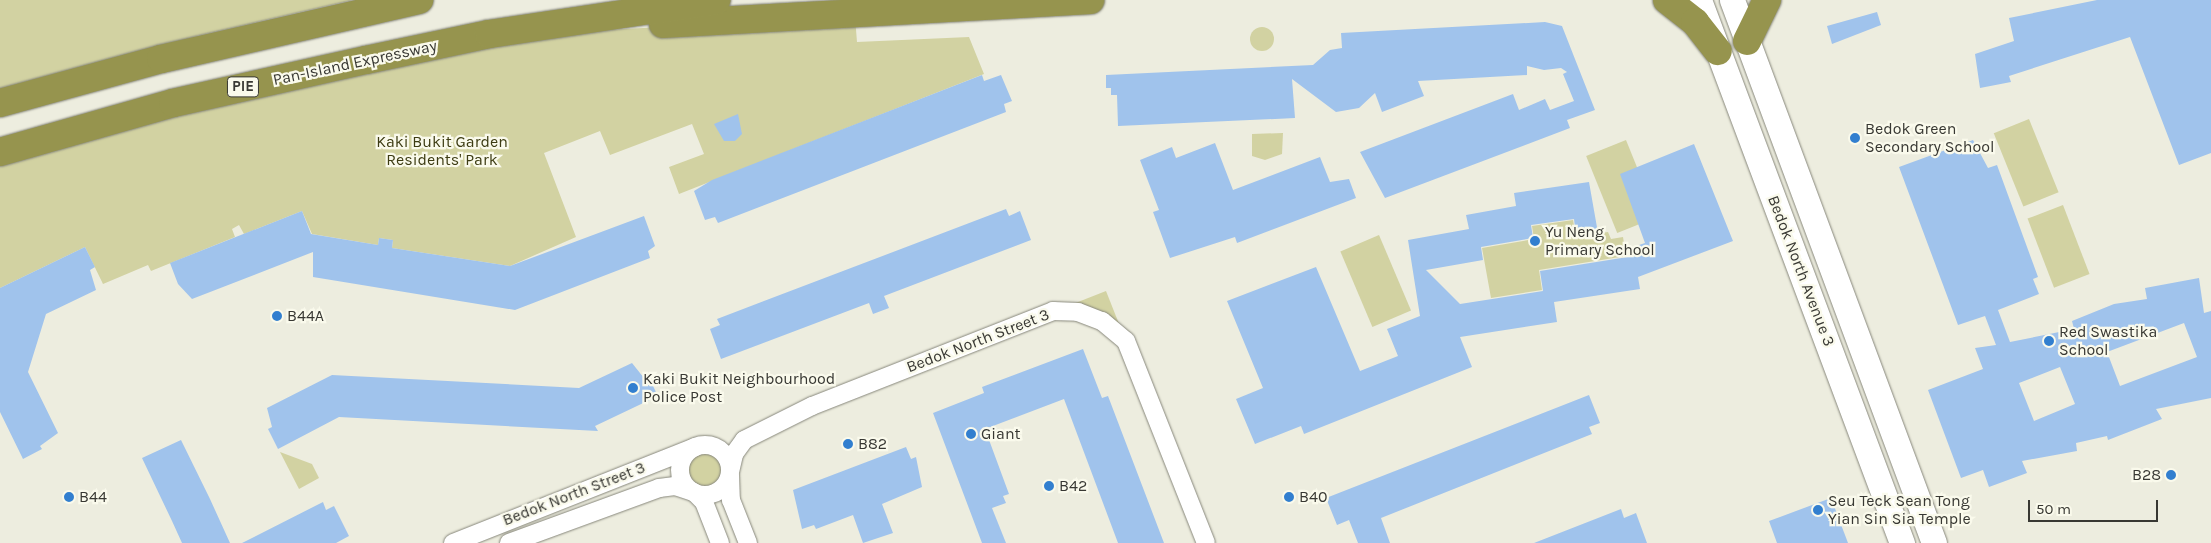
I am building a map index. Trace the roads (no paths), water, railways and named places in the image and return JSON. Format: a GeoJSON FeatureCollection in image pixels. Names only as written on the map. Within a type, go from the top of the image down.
{"type":"FeatureCollection","features":[{"type":"Feature","properties":{"kind":"highway"},"geometry":{"type":"LineString","coordinates":[[0,103],[161,59],[419,0]]}},
{"type":"Feature","properties":{"kind":"highway","name":"Pan-Island Expressway"},"geometry":{"type":"LineString","coordinates":[[0,152],[172,103],[490,34],[716,0]]}},
{"type":"Feature","properties":{"kind":"highway"},"geometry":{"type":"LineString","coordinates":[[490,34],[1090,0]]}},
{"type":"Feature","properties":{"kind":"highway"},"geometry":{"type":"LineString","coordinates":[[1666,0],[1695,22],[1718,51]]}},
{"type":"Feature","properties":{"kind":"highway"},"geometry":{"type":"LineString","coordinates":[[1748,41],[1767,0]]}},
{"type":"Feature","properties":{"kind":"main road","name":"Bedok North Avenue 3"},"geometry":{"type":"LineString","coordinates":[[1699,0],[1902,543]]}},
{"type":"Feature","properties":{"kind":"main road","name":"Bedok North Avenue 3"},"geometry":{"type":"LineString","coordinates":[[1732,0],[1934,543]]}},
{"type":"Feature","properties":{"kind":"street","name":"Bedok North Street 3"},"geometry":{"type":"LineString","coordinates":[[730,474],[739,446],[758,432],[1053,311],[1072,311],[1102,320],[1126,341],[1206,543]]}},
{"type":"Feature","properties":{"kind":"street"},"geometry":{"type":"LineString","coordinates":[[720,543],[704,502],[694,493],[680,470],[684,456],[696,447],[721,450],[730,474],[731,500],[748,543]]}},
{"type":"Feature","properties":{"kind":"street","name":"Bedok North Street 3"},"geometry":{"type":"LineString","coordinates":[[453,543],[696,447]]}},
{"type":"Feature","properties":{"kind":"street"},"geometry":{"type":"LineString","coordinates":[[694,493],[718,492],[730,474]]}},
{"type":"Feature","properties":{"kind":"street","name":"Bedok North Street 3"},"geometry":{"type":"LineString","coordinates":[[510,543],[659,488],[676,486],[694,493]]}},
{"type":"Feature","properties":{"kind":"place","name":"Bedok Green Secondary School"},"geometry":{"type":"Point","coordinates":[1855,138]}},
{"type":"Feature","properties":{"kind":"place","name":"Yu Neng Primary School"},"geometry":{"type":"Point","coordinates":[1535,241]}},
{"type":"Feature","properties":{"kind":"place","name":"B44A"},"geometry":{"type":"Point","coordinates":[277,316]}},
{"type":"Feature","properties":{"kind":"place","name":"Red Swastika School"},"geometry":{"type":"Point","coordinates":[2049,341]}},
{"type":"Feature","properties":{"kind":"place","name":"Kaki Bukit Neighbourhood Police Post"},"geometry":{"type":"Point","coordinates":[633,388]}},
{"type":"Feature","properties":{"kind":"place","name":"Giant"},"geometry":{"type":"Point","coordinates":[971,434]}},
{"type":"Feature","properties":{"kind":"place","name":"B82"},"geometry":{"type":"Point","coordinates":[848,444]}},
{"type":"Feature","properties":{"kind":"place","name":"B28"},"geometry":{"type":"Point","coordinates":[2171,475]}},
{"type":"Feature","properties":{"kind":"place","name":"B42"},"geometry":{"type":"Point","coordinates":[1049,486]}},
{"type":"Feature","properties":{"kind":"place","name":"B44"},"geometry":{"type":"Point","coordinates":[69,497]}},
{"type":"Feature","properties":{"kind":"place","name":"B40"},"geometry":{"type":"Point","coordinates":[1289,497]}},
{"type":"Feature","properties":{"kind":"place","name":"Seu Teck Sean Tong Yian Sin Sia Temple"},"geometry":{"type":"Point","coordinates":[1818,510]}},
{"type":"Feature","properties":{"kind":"park label","name":"Kaki Bukit Garden Residents' Park"},"geometry":{"type":"Point","coordinates":[442,151]}}]}
